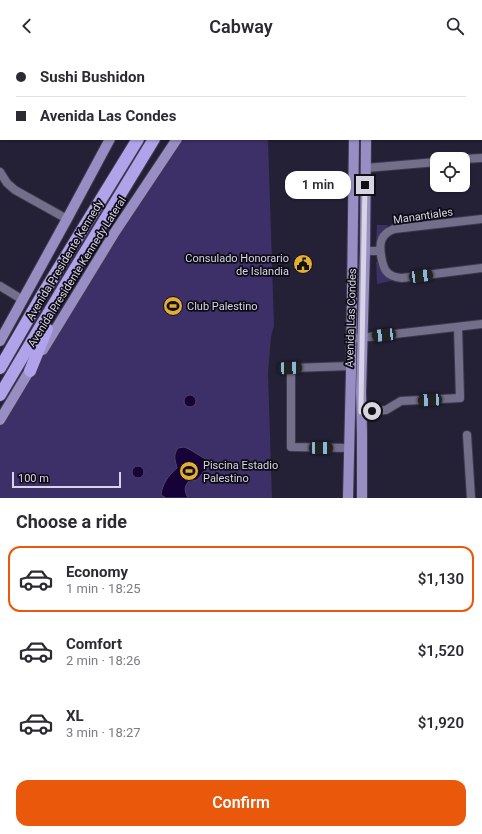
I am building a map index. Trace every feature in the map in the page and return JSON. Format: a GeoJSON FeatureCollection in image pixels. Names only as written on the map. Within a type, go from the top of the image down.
{"type":"FeatureCollection","features":[{"type":"Feature","properties":{"kind":"highway","name":"Avenida Presidente Kennedy"},"geometry":{"type":"LineString","coordinates":[[0,395],[153,140]]}},
{"type":"Feature","properties":{"kind":"highway","name":"Avenida Presidente Kennedy"},"geometry":{"type":"LineString","coordinates":[[0,368],[132,145]]}},
{"type":"Feature","properties":{"kind":"highway"},"geometry":{"type":"LineString","coordinates":[[30,371],[64,287]]}},
{"type":"Feature","properties":{"kind":"main road"},"geometry":{"type":"LineString","coordinates":[[0,341],[68,219],[109,140]]}},
{"type":"Feature","properties":{"kind":"main road","name":"Avenida Presidente Kennedy Lateral"},"geometry":{"type":"LineString","coordinates":[[0,420],[104,249],[176,140]]}},
{"type":"Feature","properties":{"kind":"main road","name":"Avenida Las Condes"},"geometry":{"type":"LineString","coordinates":[[348,498],[354,140]]}},
{"type":"Feature","properties":{"kind":"main road","name":"Avenida Las Condes"},"geometry":{"type":"LineString","coordinates":[[362,498],[361,392],[366,140]]}},
{"type":"Feature","properties":{"kind":"street"},"geometry":{"type":"LineString","coordinates":[[470,159],[482,158]]}},
{"type":"Feature","properties":{"kind":"street"},"geometry":{"type":"LineString","coordinates":[[366,168],[430,163]]}},
{"type":"Feature","properties":{"kind":"street"},"geometry":{"type":"LineString","coordinates":[[0,172],[7,183],[15,190],[68,219]]}},
{"type":"Feature","properties":{"kind":"street","name":"Manantiales"},"geometry":{"type":"LineString","coordinates":[[380,251],[381,240],[387,233],[394,229],[482,219]]}},
{"type":"Feature","properties":{"kind":"street"},"geometry":{"type":"LineString","coordinates":[[364,251],[380,251],[382,266],[390,275],[398,278],[482,268]]}},
{"type":"Feature","properties":{"kind":"street"},"geometry":{"type":"LineString","coordinates":[[0,286],[23,300]]}},
{"type":"Feature","properties":{"kind":"street"},"geometry":{"type":"LineString","coordinates":[[351,339],[482,324]]}},
{"type":"Feature","properties":{"kind":"street"},"geometry":{"type":"LineString","coordinates":[[361,412],[386,410],[401,401],[460,398],[458,327]]}},
{"type":"Feature","properties":{"kind":"street"},"geometry":{"type":"LineString","coordinates":[[349,448],[291,447],[290,368],[351,366]]}},
{"type":"Feature","properties":{"kind":"street"},"geometry":{"type":"LineString","coordinates":[[467,435],[471,498]]}},
{"type":"Feature","properties":{"kind":"shaded area","name":"Club Palestino"},"geometry":{"type":"Polygon","coordinates":[[[180,140],[268,140],[274,326],[271,337],[268,373],[272,498],[0,498],[0,423],[45,353],[101,260],[180,140]]]}},
{"type":"Feature","properties":{"kind":"shaded area"},"geometry":{"type":"Polygon","coordinates":[[[377,225],[388,225],[381,233],[378,243],[376,243],[377,225]]]}},
{"type":"Feature","properties":{"kind":"shaded area"},"geometry":{"type":"Polygon","coordinates":[[[376,262],[378,262],[384,274],[395,280],[377,284],[376,262]]]}},
{"type":"Feature","properties":{"kind":"shaded area"},"geometry":{"type":"Polygon","coordinates":[[[190,395],[194,397],[196,401],[194,405],[190,407],[186,405],[184,401],[186,397],[190,395]]]}},
{"type":"Feature","properties":{"kind":"shaded area","name":"Piscina Estadio Palestino"},"geometry":{"type":"Polygon","coordinates":[[[184,447],[207,460],[207,467],[198,479],[194,481],[191,479],[187,483],[185,490],[188,498],[166,498],[161,495],[164,483],[177,468],[175,458],[176,451],[178,448],[184,447]]]}},
{"type":"Feature","properties":{"kind":"shaded area"},"geometry":{"type":"Polygon","coordinates":[[[138,466],[142,468],[144,472],[142,476],[138,478],[134,476],[132,472],[134,468],[138,466]]]}},
{"type":"Feature","properties":{"kind":"place","name":"Consulado Honorario de Islandia"},"geometry":{"type":"Point","coordinates":[303,264]}},
{"type":"Feature","properties":{"kind":"place","name":"Club Palestino"},"geometry":{"type":"Point","coordinates":[173,306]}},
{"type":"Feature","properties":{"kind":"place","name":"Piscina Estadio Palestino"},"geometry":{"type":"Point","coordinates":[189,471]}},
{"type":"Feature","properties":{"kind":"route"},"geometry":{"type":"LineString","coordinates":[[365,185],[361,412],[372,411]]}}]}
